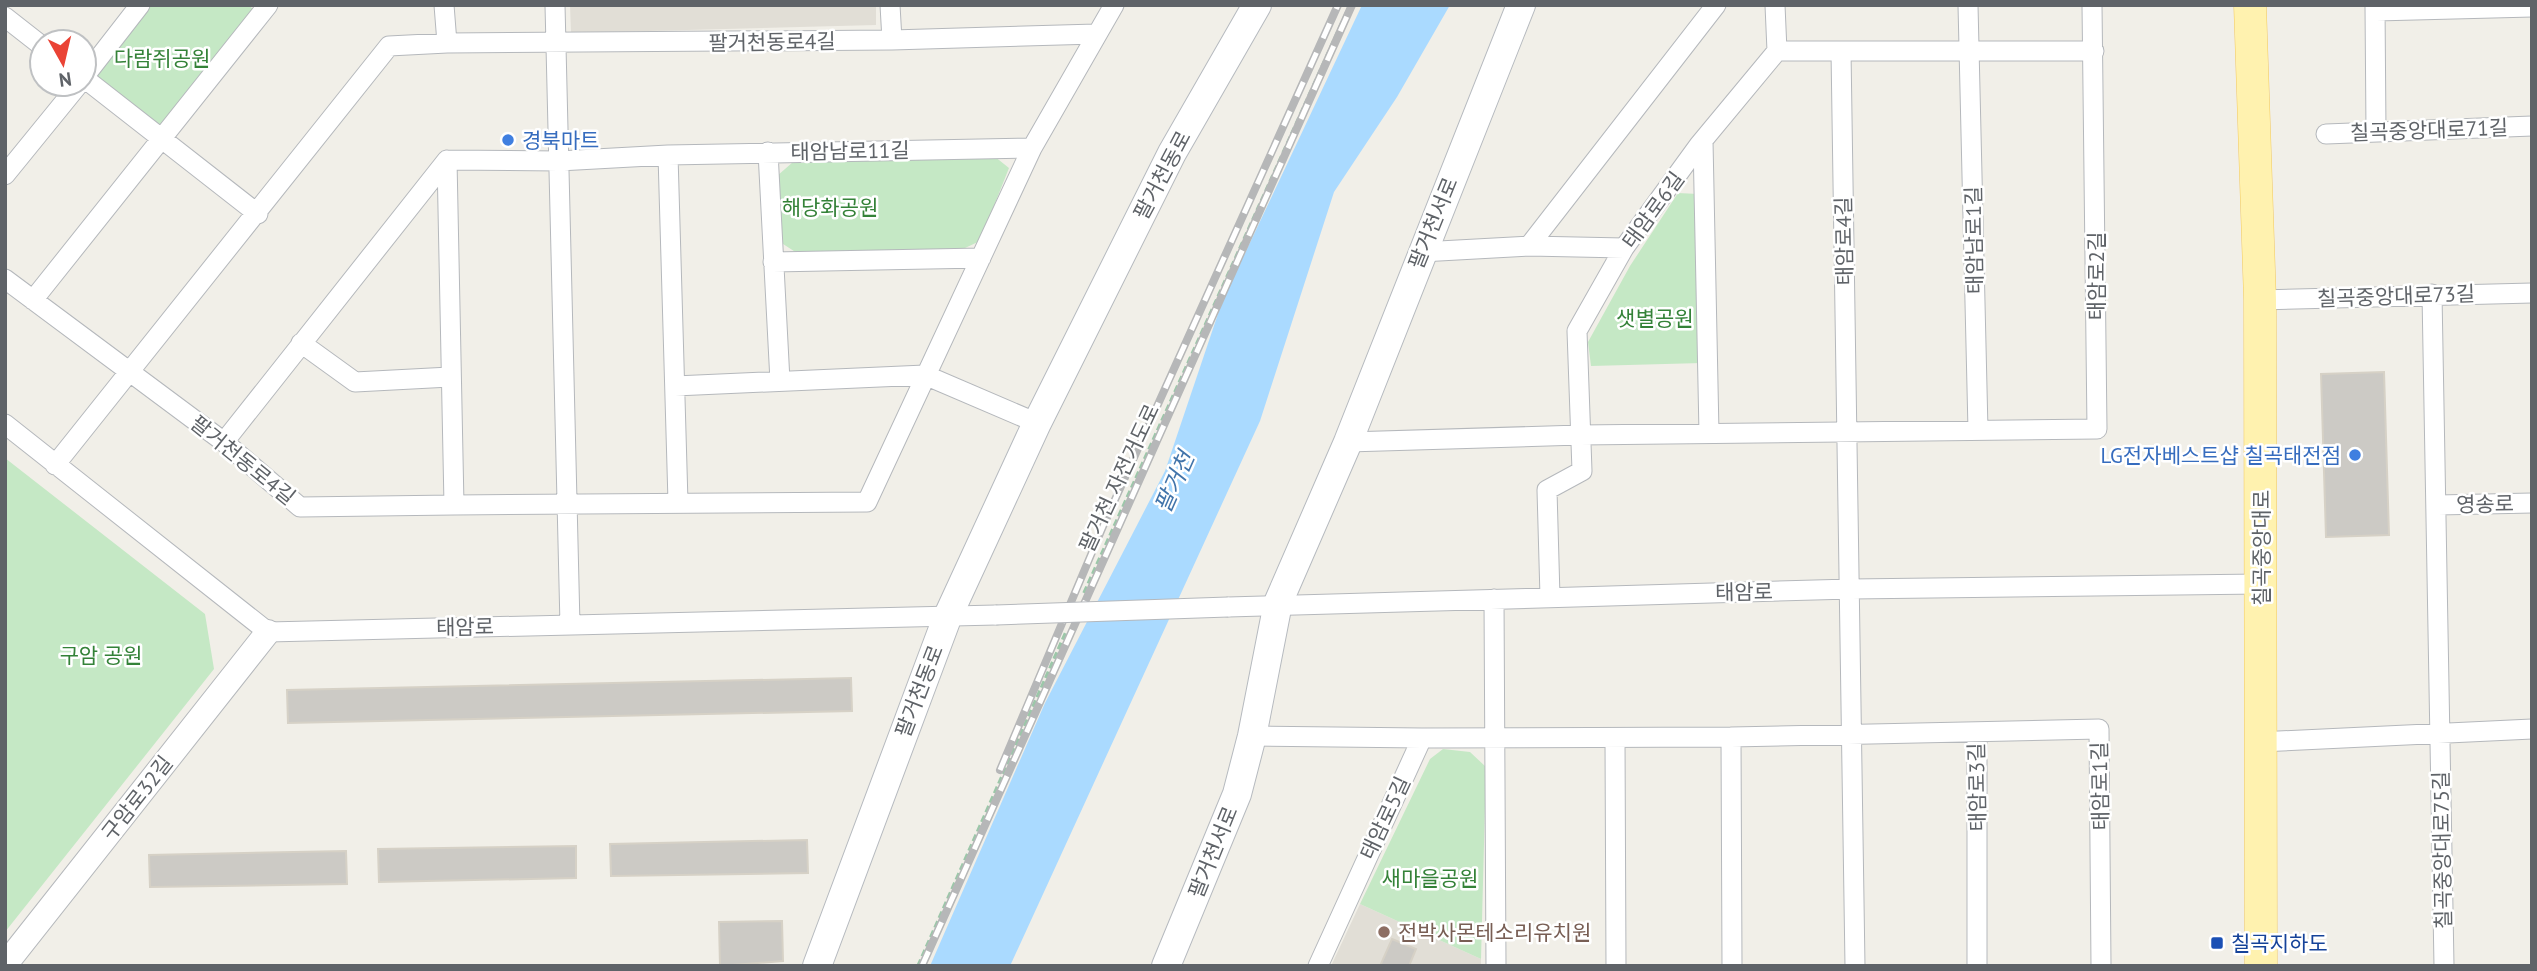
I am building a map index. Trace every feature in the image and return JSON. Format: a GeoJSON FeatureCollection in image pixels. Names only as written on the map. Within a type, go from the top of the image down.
{"type":"FeatureCollection","features":[{"type":"Feature","properties":{"kind":"main road","name":"팔거천동로"},"geometry":{"type":"LineString","coordinates":[[817,966],[947,618],[1037,424],[1172,153],[1257,5]]}},
{"type":"Feature","properties":{"kind":"main road","name":"팔거천서로"},"geometry":{"type":"LineString","coordinates":[[1166,966],[1237,794],[1252,736],[1279,603],[1348,442],[1521,5]]}},
{"type":"Feature","properties":{"kind":"main road","name":"칠곡중앙대로"},"geometry":{"type":"LineString","coordinates":[[2250,5],[2260,300],[2261,966]]}},
{"type":"Feature","properties":{"kind":"street"},"geometry":{"type":"LineString","coordinates":[[98,60],[140,5]]}},
{"type":"Feature","properties":{"kind":"street"},"geometry":{"type":"LineString","coordinates":[[33,300],[268,5]]}},
{"type":"Feature","properties":{"kind":"street"},"geometry":{"type":"LineString","coordinates":[[444,5],[447,43]]}},
{"type":"Feature","properties":{"kind":"street"},"geometry":{"type":"LineString","coordinates":[[555,5],[570,625]]}},
{"type":"Feature","properties":{"kind":"street"},"geometry":{"type":"LineString","coordinates":[[890,5],[892,40]]}},
{"type":"Feature","properties":{"kind":"street"},"geometry":{"type":"LineString","coordinates":[[447,160],[454,505],[567,502],[867,502],[1032,148],[1114,5]]}},
{"type":"Feature","properties":{"kind":"street"},"geometry":{"type":"LineString","coordinates":[[1529,246],[1716,5]]}},
{"type":"Feature","properties":{"kind":"street"},"geometry":{"type":"LineString","coordinates":[[1775,5],[1777,51],[2094,51]]}},
{"type":"Feature","properties":{"kind":"street","name":"태암남로1길"},"geometry":{"type":"LineString","coordinates":[[1968,5],[1978,430]]}},
{"type":"Feature","properties":{"kind":"street","name":"태암로2길"},"geometry":{"type":"LineString","coordinates":[[1978,430],[2097,429],[2092,5]]}},
{"type":"Feature","properties":{"kind":"street"},"geometry":{"type":"LineString","coordinates":[[2376,132],[2376,8],[2532,7]]}},
{"type":"Feature","properties":{"kind":"street"},"geometry":{"type":"LineString","coordinates":[[5,17],[28,35]]}},
{"type":"Feature","properties":{"kind":"street","name":"팔거천동로4길"},"geometry":{"type":"LineString","coordinates":[[55,465],[258,214],[389,46],[447,43],[892,40],[1096,34]]}},
{"type":"Feature","properties":{"kind":"street","name":"태암로6길"},"geometry":{"type":"LineString","coordinates":[[1550,597],[1547,489],[1582,471],[1577,331],[1624,248],[1703,141],[1777,51]]}},
{"type":"Feature","properties":{"kind":"street","name":"태암로4길"},"geometry":{"type":"LineString","coordinates":[[1841,51],[1851,589]]}},
{"type":"Feature","properties":{"kind":"street"},"geometry":{"type":"LineString","coordinates":[[98,89],[258,214]]}},
{"type":"Feature","properties":{"kind":"street"},"geometry":{"type":"LineString","coordinates":[[5,175],[68,98]]}},
{"type":"Feature","properties":{"kind":"street","name":"칠곡중앙대로71길"},"geometry":{"type":"LineString","coordinates":[[2326,134],[2532,127]]}},
{"type":"Feature","properties":{"kind":"street"},"geometry":{"type":"LineString","coordinates":[[1703,141],[1709,433]]}},
{"type":"Feature","properties":{"kind":"street","name":"태암남로11길"},"geometry":{"type":"LineString","coordinates":[[447,160],[559,161],[768,152],[1032,148]]}},
{"type":"Feature","properties":{"kind":"street"},"geometry":{"type":"LineString","coordinates":[[768,152],[780,381]]}},
{"type":"Feature","properties":{"kind":"street"},"geometry":{"type":"LineString","coordinates":[[668,155],[678,502]]}},
{"type":"Feature","properties":{"kind":"street"},"geometry":{"type":"LineString","coordinates":[[224,442],[447,160]]}},
{"type":"Feature","properties":{"kind":"street"},"geometry":{"type":"LineString","coordinates":[[1421,252],[1529,246],[1624,248]]}},
{"type":"Feature","properties":{"kind":"street"},"geometry":{"type":"LineString","coordinates":[[773,262],[981,258]]}},
{"type":"Feature","properties":{"kind":"street","name":"팔거천동로4길"},"geometry":{"type":"LineString","coordinates":[[5,279],[224,442],[300,507],[454,505]]}},
{"type":"Feature","properties":{"kind":"street","name":"칠곡중앙대로73길"},"geometry":{"type":"LineString","coordinates":[[2260,300],[2532,293]]}},
{"type":"Feature","properties":{"kind":"street","name":"칠곡중앙대로75길"},"geometry":{"type":"LineString","coordinates":[[2432,294],[2438,505],[2444,966]]}},
{"type":"Feature","properties":{"kind":"street"},"geometry":{"type":"LineString","coordinates":[[301,343],[355,382],[450,377]]}},
{"type":"Feature","properties":{"kind":"street"},"geometry":{"type":"LineString","coordinates":[[675,386],[925,375],[1037,424]]}},
{"type":"Feature","properties":{"kind":"street"},"geometry":{"type":"LineString","coordinates":[[5,424],[268,632]]}},
{"type":"Feature","properties":{"kind":"street"},"geometry":{"type":"LineString","coordinates":[[1348,442],[1580,435],[1978,430]]}},
{"type":"Feature","properties":{"kind":"street","name":"영송로"},"geometry":{"type":"LineString","coordinates":[[2438,505],[2532,503]]}},
{"type":"Feature","properties":{"kind":"street","name":"태암로"},"geometry":{"type":"LineString","coordinates":[[268,632],[947,618],[1279,603],[1851,589],[2261,584]]}},
{"type":"Feature","properties":{"kind":"street"},"geometry":{"type":"LineString","coordinates":[[1851,589],[1855,966]]}},
{"type":"Feature","properties":{"kind":"street"},"geometry":{"type":"LineString","coordinates":[[1494,599],[1496,966]]}},
{"type":"Feature","properties":{"kind":"street","name":"구암로32길"},"geometry":{"type":"LineString","coordinates":[[5,965],[268,632]]}},
{"type":"Feature","properties":{"kind":"street","name":"태암로1길"},"geometry":{"type":"LineString","coordinates":[[1977,733],[2099,729],[2101,966]]}},
{"type":"Feature","properties":{"kind":"street"},"geometry":{"type":"LineString","coordinates":[[2259,742],[2532,729]]}},
{"type":"Feature","properties":{"kind":"street","name":"태암로3길"},"geometry":{"type":"LineString","coordinates":[[1615,738],[1977,733],[1977,966]]}},
{"type":"Feature","properties":{"kind":"street"},"geometry":{"type":"LineString","coordinates":[[1252,736],[1615,738],[1616,966]]}},
{"type":"Feature","properties":{"kind":"street"},"geometry":{"type":"LineString","coordinates":[[1731,737],[1732,966]]}},
{"type":"Feature","properties":{"kind":"street","name":"태암로5길"},"geometry":{"type":"LineString","coordinates":[[1318,966],[1422,738]]}},
{"type":"Feature","properties":{"kind":"path","name":"팔거천 자전거도로"},"geometry":{"type":"LineString","coordinates":[[1082,596],[1350,5]]}},
{"type":"Feature","properties":{"kind":"path"},"geometry":{"type":"LineString","coordinates":[[918,966],[1071,621]]}},
{"type":"Feature","properties":{"kind":"shaded area"},"geometry":{"type":"Polygon","coordinates":[[[570,5],[876,5],[876,25],[571,33],[570,5]]]}},
{"type":"Feature","properties":{"kind":"shaded area","name":"전박사몬테소리유치원"},"geometry":{"type":"Polygon","coordinates":[[[1360,904],[1481,959],[1481,966],[1331,966],[1360,904]]]}},
{"type":"Feature","properties":{"kind":"green space","name":"다람쥐공원"},"geometry":{"type":"Polygon","coordinates":[[[147,5],[248,5],[256,11],[162,128],[98,82],[98,68],[147,5]]]}},
{"type":"Feature","properties":{"kind":"green space","name":"해당화공원"},"geometry":{"type":"Polygon","coordinates":[[[994,156],[1009,168],[980,241],[965,248],[800,255],[780,242],[777,176],[793,162],[994,156]]]}},
{"type":"Feature","properties":{"kind":"green space","name":"샛별공원"},"geometry":{"type":"Polygon","coordinates":[[[1678,193],[1698,194],[1702,363],[1591,366],[1588,342],[1630,266],[1678,193]]]}},
{"type":"Feature","properties":{"kind":"green space","name":"구암 공원"},"geometry":{"type":"Polygon","coordinates":[[[5,458],[205,614],[214,669],[5,932],[5,458]]]}},
{"type":"Feature","properties":{"kind":"green space","name":"새마을공원"},"geometry":{"type":"Polygon","coordinates":[[[1443,749],[1470,752],[1486,767],[1481,959],[1360,904],[1430,759],[1443,749]]]}},
{"type":"Feature","properties":{"kind":"water","name":"팔거천"},"geometry":{"type":"Polygon","coordinates":[[[1362,5],[1450,5],[1397,97],[1334,192],[1260,421],[1010,966],[930,966],[1045,703],[1165,471],[1222,302],[1362,5]]]}},
{"type":"Feature","properties":{"kind":"building","name":"LG전자베스트샵 칠곡태전점"},"geometry":{"type":"Polygon","coordinates":[[[2384,372],[2389,535],[2326,537],[2321,374],[2384,372]]]}},
{"type":"Feature","properties":{"kind":"building"},"geometry":{"type":"Polygon","coordinates":[[[851,678],[852,711],[288,723],[287,690],[851,678]]]}},
{"type":"Feature","properties":{"kind":"building"},"geometry":{"type":"Polygon","coordinates":[[[807,840],[808,873],[611,876],[610,844],[807,840]]]}},
{"type":"Feature","properties":{"kind":"building"},"geometry":{"type":"Polygon","coordinates":[[[576,846],[576,878],[379,882],[378,849],[576,846]]]}},
{"type":"Feature","properties":{"kind":"building"},"geometry":{"type":"Polygon","coordinates":[[[346,851],[347,884],[150,887],[149,855],[346,851]]]}},
{"type":"Feature","properties":{"kind":"building"},"geometry":{"type":"Polygon","coordinates":[[[782,921],[783,961],[720,966],[719,922],[782,921]]]}},
{"type":"Feature","properties":{"kind":"building"},"geometry":{"type":"Polygon","coordinates":[[[1392,939],[1416,949],[1409,966],[1380,966],[1392,939]]]}},
{"type":"Feature","properties":{"kind":"railway"},"geometry":{"type":"LineString","coordinates":[[1000,770],[1104,524],[1338,5]]}},
{"type":"Feature","properties":{"kind":"railway"},"geometry":{"type":"LineString","coordinates":[[922,966],[1352,5]]}},
{"type":"Feature","properties":{"kind":"place","name":"경북마트"},"geometry":{"type":"Point","coordinates":[508,140]}},
{"type":"Feature","properties":{"kind":"place","name":"LG전자베스트샵 칠곡태전점"},"geometry":{"type":"Point","coordinates":[2355,455]}},
{"type":"Feature","properties":{"kind":"place","name":"전박사몬테소리유치원"},"geometry":{"type":"Point","coordinates":[1384,932]}},
{"type":"Feature","properties":{"kind":"place","name":"칠곡지하도"},"geometry":{"type":"Point","coordinates":[2217,943]}}]}
